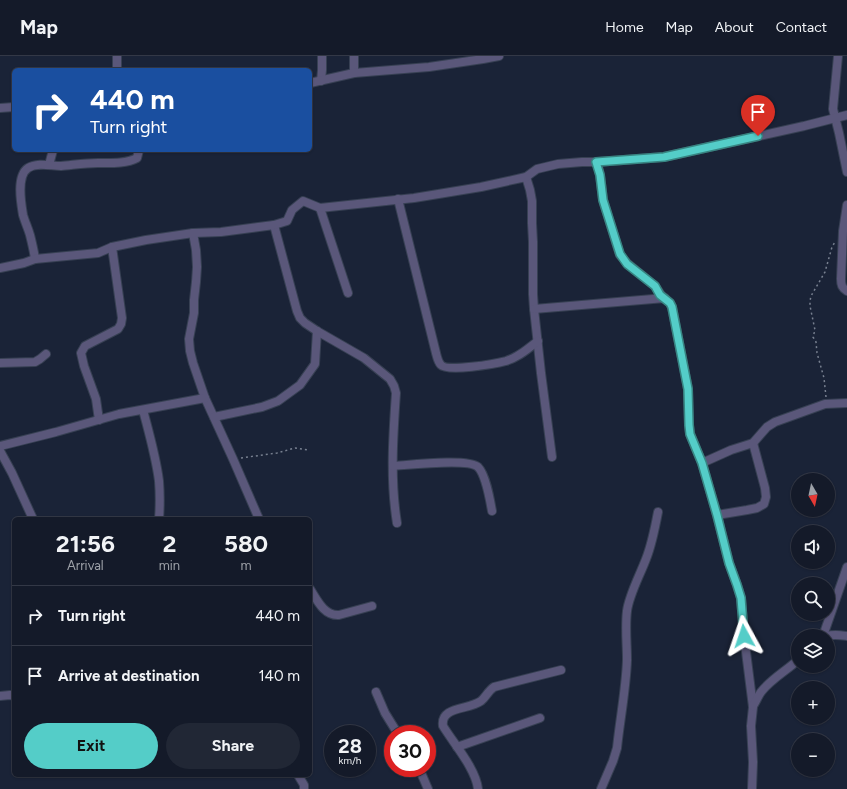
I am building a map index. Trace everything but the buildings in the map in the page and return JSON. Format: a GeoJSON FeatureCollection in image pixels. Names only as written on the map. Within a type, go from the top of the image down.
{"type":"FeatureCollection","features":[{"type":"Feature","properties":{"kind":"street"},"geometry":{"type":"LineString","coordinates":[[116,56],[117,68]]}},
{"type":"Feature","properties":{"kind":"street"},"geometry":{"type":"LineString","coordinates":[[321,81],[322,56]]}},
{"type":"Feature","properties":{"kind":"street"},"geometry":{"type":"LineString","coordinates":[[354,56],[354,73]]}},
{"type":"Feature","properties":{"kind":"street"},"geometry":{"type":"LineString","coordinates":[[312,82],[354,73],[428,67],[498,56]]}},
{"type":"Feature","properties":{"kind":"street"},"geometry":{"type":"LineString","coordinates":[[838,56],[833,109],[835,117],[843,133],[847,172]]}},
{"type":"Feature","properties":{"kind":"street"},"geometry":{"type":"LineString","coordinates":[[0,108],[12,107]]}},
{"type":"Feature","properties":{"kind":"street"},"geometry":{"type":"LineString","coordinates":[[0,268],[35,259],[98,253],[112,247],[146,240],[193,233],[221,232],[274,225],[287,220],[292,210],[303,201],[320,208],[398,200],[481,187],[526,177],[537,169],[551,166],[582,162],[664,157],[847,115]]}},
{"type":"Feature","properties":{"kind":"street"},"geometry":{"type":"LineString","coordinates":[[49,165],[53,152]]}},
{"type":"Feature","properties":{"kind":"street"},"geometry":{"type":"LineString","coordinates":[[35,259],[30,234],[23,215],[20,194],[21,178],[24,172],[28,168],[34,166],[60,166],[83,163],[113,163],[128,161],[137,158],[138,152]]}},
{"type":"Feature","properties":{"kind":"street"},"geometry":{"type":"LineString","coordinates":[[596,162],[600,175],[603,200],[620,254],[627,264],[655,286],[660,295],[670,303],[672,307],[688,389],[690,434],[702,463],[729,563],[741,598],[753,707],[751,726],[754,762],[752,789]]}},
{"type":"Feature","properties":{"kind":"street"},"geometry":{"type":"LineString","coordinates":[[526,177],[532,201],[534,309],[552,457]]}},
{"type":"Feature","properties":{"kind":"street"},"geometry":{"type":"LineString","coordinates":[[398,200],[434,346],[441,366],[446,368],[461,368],[506,361],[518,356],[538,341]]}},
{"type":"Feature","properties":{"kind":"street"},"geometry":{"type":"LineString","coordinates":[[847,205],[843,231],[841,279],[841,284],[847,291]]}},
{"type":"Feature","properties":{"kind":"street"},"geometry":{"type":"LineString","coordinates":[[320,208],[348,293]]}},
{"type":"Feature","properties":{"kind":"street"},"geometry":{"type":"LineString","coordinates":[[274,225],[300,318],[317,331],[364,358],[390,379],[394,386],[396,393],[393,435],[393,487],[397,524]]}},
{"type":"Feature","properties":{"kind":"street"},"geometry":{"type":"LineString","coordinates":[[193,233],[197,267],[194,313],[189,339],[193,363],[205,398],[258,517]]}},
{"type":"Feature","properties":{"kind":"street"},"geometry":{"type":"LineString","coordinates":[[99,420],[96,399],[81,353],[85,346],[118,329],[121,324],[122,318],[112,247]]}},
{"type":"Feature","properties":{"kind":"street"},"geometry":{"type":"LineString","coordinates":[[534,309],[664,298]]}},
{"type":"Feature","properties":{"kind":"street"},"geometry":{"type":"LineString","coordinates":[[214,417],[262,407],[278,402],[300,385],[315,364],[317,331]]}},
{"type":"Feature","properties":{"kind":"street"},"geometry":{"type":"LineString","coordinates":[[0,363],[35,362],[46,354]]}},
{"type":"Feature","properties":{"kind":"street"},"geometry":{"type":"LineString","coordinates":[[0,446],[50,434],[119,414],[205,398]]}},
{"type":"Feature","properties":{"kind":"street"},"geometry":{"type":"LineString","coordinates":[[702,463],[731,450],[753,443],[767,427],[775,422],[825,404],[847,403]]}},
{"type":"Feature","properties":{"kind":"street"},"geometry":{"type":"LineString","coordinates":[[143,410],[159,481],[159,517]]}},
{"type":"Feature","properties":{"kind":"street"},"geometry":{"type":"LineString","coordinates":[[717,515],[757,508],[764,504],[766,498],[765,488],[753,443]]}},
{"type":"Feature","properties":{"kind":"street"},"geometry":{"type":"LineString","coordinates":[[0,451],[32,517]]}},
{"type":"Feature","properties":{"kind":"street"},"geometry":{"type":"LineString","coordinates":[[393,466],[456,462],[468,463],[477,466],[486,486],[492,511]]}},
{"type":"Feature","properties":{"kind":"street"},"geometry":{"type":"LineString","coordinates":[[602,789],[617,748],[627,662],[627,610],[652,542],[658,512]]}},
{"type":"Feature","properties":{"kind":"street"},"geometry":{"type":"LineString","coordinates":[[825,629],[847,567]]}},
{"type":"Feature","properties":{"kind":"street"},"geometry":{"type":"LineString","coordinates":[[312,592],[325,610],[334,616],[372,606]]}},
{"type":"Feature","properties":{"kind":"street"},"geometry":{"type":"LineString","coordinates":[[835,635],[847,636]]}},
{"type":"Feature","properties":{"kind":"street"},"geometry":{"type":"LineString","coordinates":[[753,707],[760,692],[772,680],[791,666]]}},
{"type":"Feature","properties":{"kind":"street"},"geometry":{"type":"LineString","coordinates":[[478,789],[476,779],[469,766],[443,726],[442,721],[444,716],[448,713],[476,704],[481,701],[489,690],[494,687],[561,670]]}},
{"type":"Feature","properties":{"kind":"street"},"geometry":{"type":"LineString","coordinates":[[376,692],[385,713],[392,725]]}},
{"type":"Feature","properties":{"kind":"street"},"geometry":{"type":"LineString","coordinates":[[0,696],[12,696]]}},
{"type":"Feature","properties":{"kind":"street"},"geometry":{"type":"LineString","coordinates":[[457,747],[540,718]]}},
{"type":"Feature","properties":{"kind":"street"},"geometry":{"type":"LineString","coordinates":[[299,777],[304,785],[304,789]]}},
{"type":"Feature","properties":{"kind":"street"},"geometry":{"type":"LineString","coordinates":[[423,777],[428,789]]}},
{"type":"Feature","properties":{"kind":"path"},"geometry":{"type":"LineString","coordinates":[[825,404],[826,395],[824,378],[816,342],[813,337],[815,330],[810,301],[814,290],[825,272],[834,243],[843,231]]}},
{"type":"Feature","properties":{"kind":"path"},"geometry":{"type":"LineString","coordinates":[[233,460],[277,453],[295,448],[310,450]]}},
{"type":"Feature","properties":{"kind":"route"},"geometry":{"type":"LineString","coordinates":[[744,636],[741,598],[729,563],[702,463],[690,434],[688,389],[672,307],[670,303],[660,295],[655,286],[627,264],[620,254],[603,200],[600,175],[596,162],[664,157],[758,136]]}}]}
